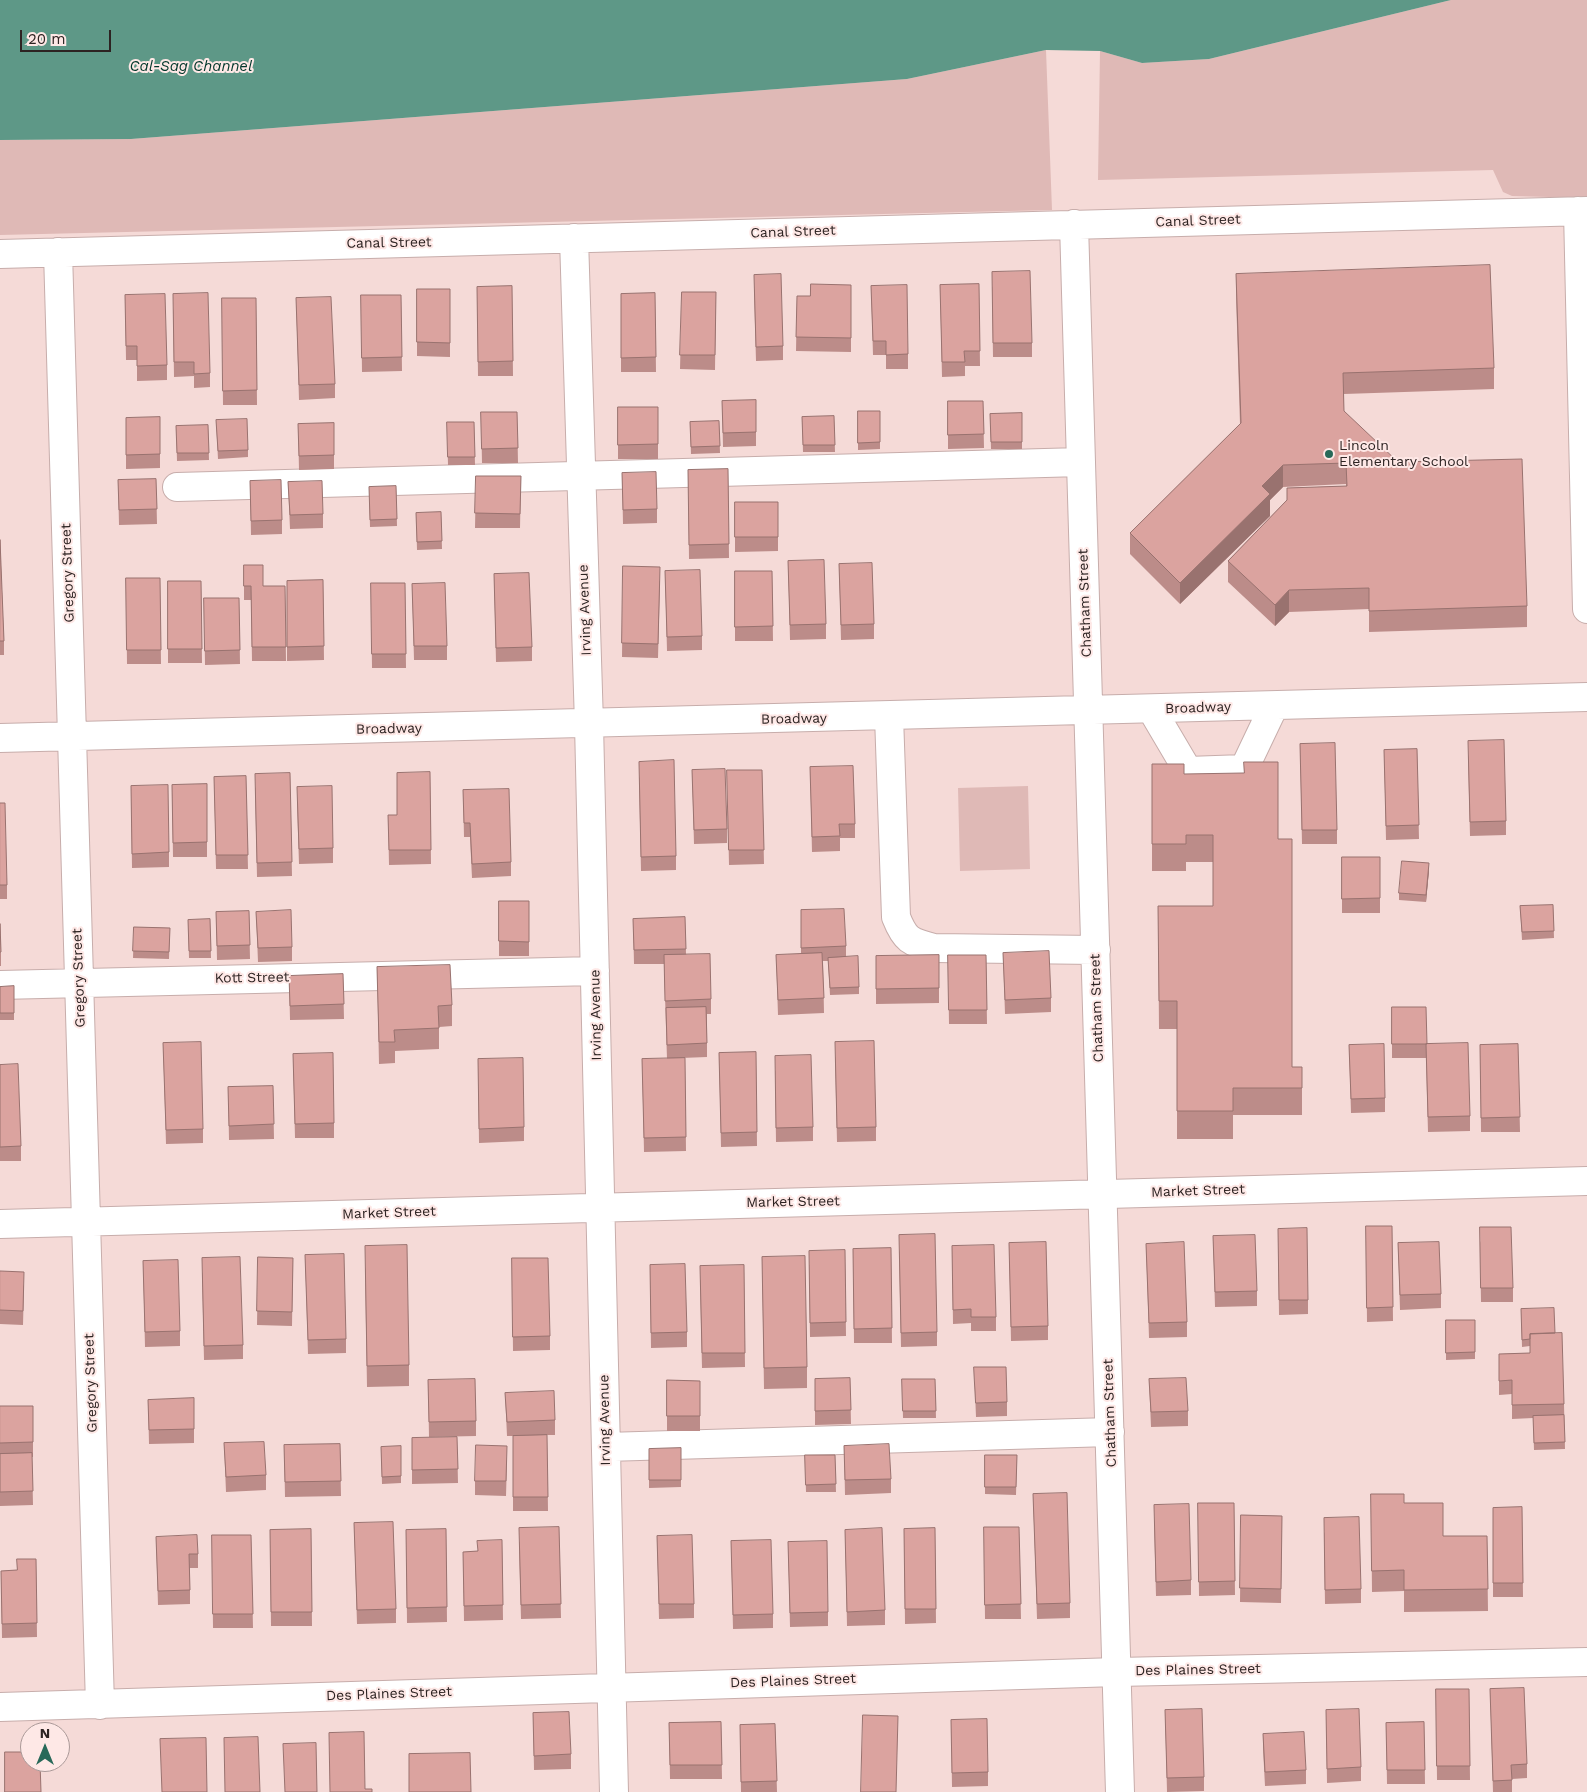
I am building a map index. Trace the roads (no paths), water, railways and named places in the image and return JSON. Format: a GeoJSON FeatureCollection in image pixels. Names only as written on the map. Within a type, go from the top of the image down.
{"type":"FeatureCollection","features":[{"type":"Feature","properties":{"kind":"street","name":"Canal Street"},"geometry":{"type":"LineString","coordinates":[[0,254],[1582,211]]}},
{"type":"Feature","properties":{"kind":"street"},"geometry":{"type":"LineString","coordinates":[[1582,211],[1587,608]]}},
{"type":"Feature","properties":{"kind":"street","name":"Chatham Street"},"geometry":{"type":"LineString","coordinates":[[1074,224],[1120,1792]]}},
{"type":"Feature","properties":{"kind":"street","name":"Irving Avenue"},"geometry":{"type":"LineString","coordinates":[[574,238],[589,724],[614,1792]]}},
{"type":"Feature","properties":{"kind":"street","name":"Gregory Street"},"geometry":{"type":"LineString","coordinates":[[58,252],[100,1705]]}},
{"type":"Feature","properties":{"kind":"street"},"geometry":{"type":"LineString","coordinates":[[178,487],[1081,462]]}},
{"type":"Feature","properties":{"kind":"street","name":"Broadway"},"geometry":{"type":"LineString","coordinates":[[0,738],[1152,710],[1587,697]]}},
{"type":"Feature","properties":{"kind":"street"},"geometry":{"type":"LineString","coordinates":[[1152,710],[1188,771],[1244,769],[1274,706]]}},
{"type":"Feature","properties":{"kind":"street"},"geometry":{"type":"LineString","coordinates":[[889,716],[896,917],[903,934],[913,942],[934,948],[1096,950]]}},
{"type":"Feature","properties":{"kind":"street","name":"Kott Street"},"geometry":{"type":"LineString","coordinates":[[0,985],[595,971]]}},
{"type":"Feature","properties":{"kind":"street","name":"Market Street"},"geometry":{"type":"LineString","coordinates":[[0,1224],[86,1223],[601,1206],[1587,1181]]}},
{"type":"Feature","properties":{"kind":"street"},"geometry":{"type":"LineString","coordinates":[[606,1447],[1110,1432]]}},
{"type":"Feature","properties":{"kind":"street","name":"Des Plaines Street"},"geometry":{"type":"LineString","coordinates":[[0,1707],[611,1686],[1117,1672],[1587,1662]]}},
{"type":"Feature","properties":{"kind":"water","name":"Cal-Sag Channel"},"geometry":{"type":"Polygon","coordinates":[[[0,0],[1451,0],[1209,59],[1142,63],[1100,51],[1046,50],[907,79],[131,139],[0,140],[0,0]]]}},
{"type":"Feature","properties":{"kind":"place","name":"Lincoln Elementary School"},"geometry":{"type":"Point","coordinates":[1329,454]}}]}
